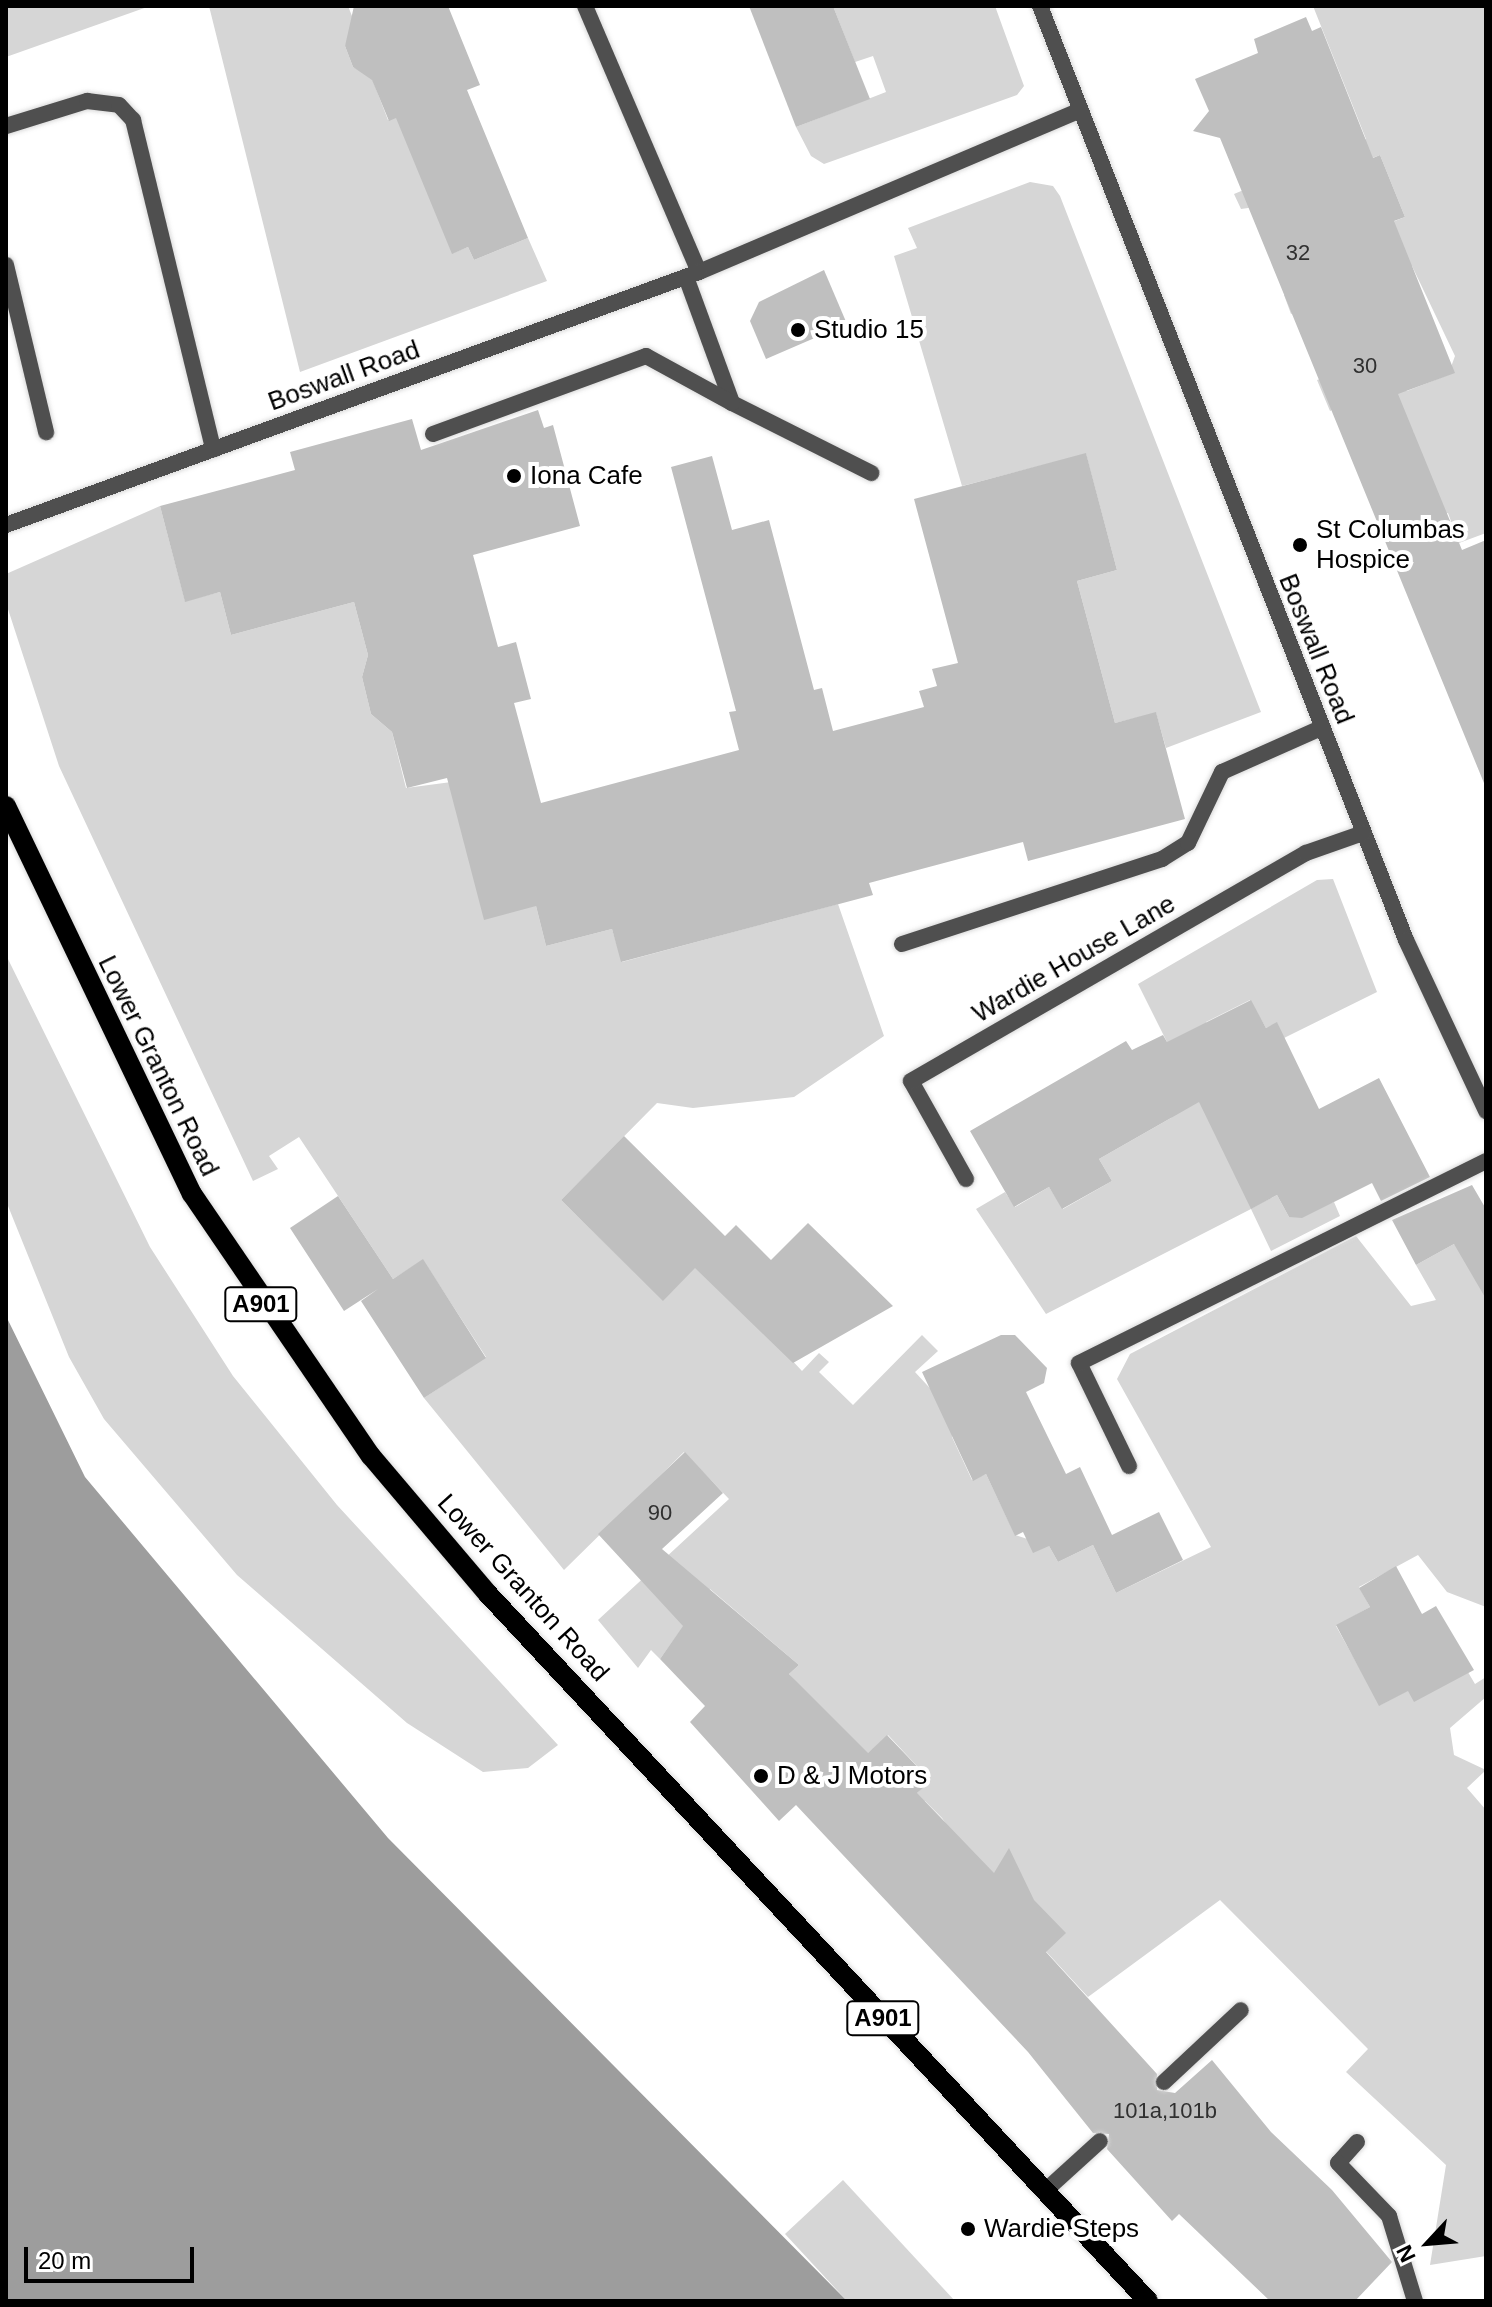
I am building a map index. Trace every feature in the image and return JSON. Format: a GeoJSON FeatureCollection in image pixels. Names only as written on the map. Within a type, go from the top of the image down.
{"type":"FeatureCollection","features":[{"type":"Feature","properties":{"kind":"main road","name":"Lower Granton Road"},"geometry":{"type":"LineString","coordinates":[[6,806],[136,1090],[192,1194],[311,1377],[488,1594],[1148,2301]]}},
{"type":"Feature","properties":{"kind":"street"},"geometry":{"type":"LineString","coordinates":[[585,6],[692,274],[732,403]]}},
{"type":"Feature","properties":{"kind":"street","name":"Boswall Road"},"geometry":{"type":"LineString","coordinates":[[1040,6],[1363,833],[1486,1111]]}},
{"type":"Feature","properties":{"kind":"street"},"geometry":{"type":"LineString","coordinates":[[6,126],[87,101],[119,105],[133,120],[213,449]]}},
{"type":"Feature","properties":{"kind":"street","name":"Boswall Road"},"geometry":{"type":"LineString","coordinates":[[6,525],[692,274],[1080,110]]}},
{"type":"Feature","properties":{"kind":"street"},"geometry":{"type":"LineString","coordinates":[[6,265],[46,432]]}},
{"type":"Feature","properties":{"kind":"street"},"geometry":{"type":"LineString","coordinates":[[433,434],[646,356],[871,473]]}},
{"type":"Feature","properties":{"kind":"street"},"geometry":{"type":"LineString","coordinates":[[902,944],[1162,859],[1188,843],[1222,772],[1321,728]]}},
{"type":"Feature","properties":{"kind":"street","name":"Wardie House Lane"},"geometry":{"type":"LineString","coordinates":[[966,1179],[911,1081],[1306,853],[1363,833]]}},
{"type":"Feature","properties":{"kind":"street"},"geometry":{"type":"LineString","coordinates":[[1129,1466],[1079,1363],[1486,1161]]}},
{"type":"Feature","properties":{"kind":"street"},"geometry":{"type":"LineString","coordinates":[[1164,2082],[1241,2010]]}},
{"type":"Feature","properties":{"kind":"street"},"geometry":{"type":"LineString","coordinates":[[1045,2191],[1100,2141]]}},
{"type":"Feature","properties":{"kind":"street"},"geometry":{"type":"LineString","coordinates":[[1357,2142],[1338,2163],[1389,2216],[1415,2301]]}},
{"type":"Feature","properties":{"kind":"shaded area"},"geometry":{"type":"Polygon","coordinates":[[[6,6],[150,6],[6,57],[6,6]]]}},
{"type":"Feature","properties":{"kind":"shaded area"},"geometry":{"type":"Polygon","coordinates":[[[209,6],[348,6],[356,26],[345,46],[353,67],[371,76],[388,120],[401,116],[453,253],[468,247],[474,260],[528,238],[547,281],[300,372],[209,6]]]}},
{"type":"Feature","properties":{"kind":"shaded area"},"geometry":{"type":"Polygon","coordinates":[[[833,6],[995,6],[1024,86],[1017,95],[824,164],[811,156],[796,127],[886,92],[873,56],[855,62],[833,6]]]}},
{"type":"Feature","properties":{"kind":"shaded area"},"geometry":{"type":"Polygon","coordinates":[[[1313,6],[1486,6],[1486,533],[1459,543],[1448,513],[1437,517],[1413,431],[1353,456],[1354,400],[1330,411],[1317,380],[1346,369],[1407,391],[1448,375],[1455,356],[1412,266],[1291,314],[1284,295],[1327,277],[1317,252],[1405,217],[1380,155],[1248,208],[1241,209],[1234,194],[1366,139],[1313,6]]]}},
{"type":"Feature","properties":{"kind":"shaded area"},"geometry":{"type":"Polygon","coordinates":[[[1030,182],[1053,186],[1060,196],[1261,712],[1166,748],[1156,713],[1115,723],[1077,581],[1117,570],[1086,454],[962,486],[894,256],[917,248],[908,228],[1030,182]]]}},
{"type":"Feature","properties":{"kind":"shaded area"},"geometry":{"type":"Polygon","coordinates":[[[160,506],[185,601],[220,592],[231,635],[354,602],[368,655],[362,677],[371,714],[392,732],[406,788],[459,781],[536,906],[546,946],[612,929],[622,962],[838,904],[884,1036],[794,1097],[693,1108],[657,1103],[561,1200],[663,1300],[700,1262],[802,1371],[819,1353],[829,1362],[819,1372],[853,1405],[922,1335],[938,1351],[915,1372],[951,1411],[952,1437],[972,1480],[986,1474],[1015,1535],[1049,1546],[1058,1562],[1093,1545],[1116,1593],[1211,1547],[1117,1379],[1130,1354],[1356,1236],[1411,1306],[1436,1300],[1416,1265],[1454,1244],[1486,1261],[1486,1607],[1447,1592],[1418,1555],[1359,1587],[1370,1607],[1336,1626],[1380,1705],[1462,1662],[1475,1684],[1486,1677],[1486,1697],[1450,1728],[1454,1755],[1486,1770],[1467,1788],[1486,1810],[1486,2256],[1430,2265],[1446,2165],[1346,2072],[1368,2049],[1220,1900],[1088,1997],[995,1896],[942,1818],[925,1801],[907,1803],[930,1780],[888,1735],[864,1757],[789,1674],[799,1665],[710,1589],[660,1659],[651,1650],[638,1668],[598,1620],[729,1499],[684,1452],[564,1570],[424,1398],[486,1357],[423,1260],[393,1279],[299,1137],[269,1156],[278,1169],[253,1181],[59,766],[6,603],[6,574],[160,506]]]}},
{"type":"Feature","properties":{"kind":"shaded area"},"geometry":{"type":"Polygon","coordinates":[[[1333,879],[1377,992],[1284,1038],[1277,1023],[1266,1028],[1250,1000],[1206,1022],[1225,1062],[1252,1208],[1277,1195],[1289,1217],[1334,1202],[1340,1216],[1271,1251],[1251,1209],[1046,1314],[976,1209],[1005,1192],[1015,1207],[1049,1187],[1063,1209],[1112,1181],[1099,1159],[1171,1118],[1187,1082],[1138,984],[1317,880],[1333,879]]]}},
{"type":"Feature","properties":{"kind":"shaded area"},"geometry":{"type":"Polygon","coordinates":[[[6,955],[150,1247],[233,1376],[337,1505],[558,1745],[528,1768],[483,1772],[407,1723],[237,1575],[104,1419],[69,1357],[6,1201],[6,955]]]}},
{"type":"Feature","properties":{"kind":"shaded area"},"geometry":{"type":"Polygon","coordinates":[[[6,1316],[85,1477],[388,1838],[847,2301],[6,2301],[6,1316]]]}},
{"type":"Feature","properties":{"kind":"shaded area"},"geometry":{"type":"Polygon","coordinates":[[[843,2180],[955,2301],[847,2301],[785,2234],[843,2180]]]}},
{"type":"Feature","properties":{"kind":"building"},"geometry":{"type":"Polygon","coordinates":[[[354,6],[448,6],[480,85],[467,90],[528,238],[474,260],[468,247],[452,254],[396,118],[389,121],[372,80],[353,67],[345,46],[354,6]]]}},
{"type":"Feature","properties":{"kind":"building"},"geometry":{"type":"Polygon","coordinates":[[[749,6],[833,6],[870,99],[796,127],[749,6]]]}},
{"type":"Feature","properties":{"kind":"building"},"geometry":{"type":"Polygon","coordinates":[[[1306,17],[1312,31],[1321,27],[1373,158],[1380,155],[1405,217],[1394,221],[1455,373],[1398,394],[1462,550],[1486,540],[1486,788],[1220,138],[1193,131],[1209,111],[1195,79],[1258,53],[1254,39],[1306,17]]]}},
{"type":"Feature","properties":{"kind":"building"},"geometry":{"type":"Polygon","coordinates":[[[824,270],[847,324],[766,359],[750,321],[759,302],[824,270]]]}},
{"type":"Feature","properties":{"kind":"building"},"geometry":{"type":"Polygon","coordinates":[[[538,410],[544,428],[553,425],[580,526],[473,555],[498,647],[516,642],[531,699],[514,703],[541,803],[739,750],[729,712],[736,711],[671,467],[712,456],[732,530],[769,520],[814,690],[822,688],[833,731],[924,707],[919,691],[937,686],[932,669],[958,663],[914,499],[1086,453],[1117,570],[1077,581],[1115,723],[1156,712],[1185,819],[1028,861],[1023,842],[869,883],[873,895],[621,962],[612,929],[546,946],[536,906],[484,920],[447,778],[407,788],[392,732],[371,714],[362,677],[368,655],[354,602],[231,635],[220,592],[185,602],[160,506],[295,470],[290,452],[412,419],[421,450],[538,410]]]}},
{"type":"Feature","properties":{"kind":"building"},"geometry":{"type":"Polygon","coordinates":[[[1251,1000],[1266,1028],[1277,1022],[1319,1109],[1379,1078],[1430,1177],[1381,1201],[1372,1183],[1302,1218],[1289,1217],[1277,1195],[1251,1209],[1199,1102],[1099,1159],[1112,1181],[1062,1209],[1049,1187],[1014,1207],[970,1131],[1126,1041],[1132,1050],[1163,1035],[1167,1042],[1251,1000]]]}},
{"type":"Feature","properties":{"kind":"building"},"geometry":{"type":"Polygon","coordinates":[[[624,1136],[725,1236],[736,1225],[771,1260],[808,1223],[893,1306],[793,1363],[695,1268],[663,1301],[561,1200],[624,1136]]]}},
{"type":"Feature","properties":{"kind":"building"},"geometry":{"type":"Polygon","coordinates":[[[1472,1185],[1486,1209],[1486,1299],[1454,1244],[1416,1265],[1392,1220],[1472,1185]]]}},
{"type":"Feature","properties":{"kind":"building"},"geometry":{"type":"Polygon","coordinates":[[[338,1196],[393,1279],[423,1259],[486,1358],[424,1398],[361,1301],[378,1289],[344,1311],[290,1228],[338,1196]]]}},
{"type":"Feature","properties":{"kind":"building"},"geometry":{"type":"Polygon","coordinates":[[[1001,1335],[1015,1335],[1047,1368],[1044,1383],[1026,1392],[1066,1474],[1080,1467],[1112,1535],[1159,1512],[1183,1560],[1116,1593],[1093,1545],[1058,1562],[1049,1546],[1033,1553],[1023,1532],[1015,1536],[986,1474],[973,1481],[922,1372],[1001,1335]]]}},
{"type":"Feature","properties":{"kind":"building"},"geometry":{"type":"Polygon","coordinates":[[[685,1452],[723,1493],[662,1549],[799,1665],[789,1674],[868,1753],[887,1735],[931,1781],[917,1793],[994,1873],[1009,1848],[1034,1900],[1066,1933],[1046,1952],[1157,2074],[1157,2090],[1175,2093],[1212,2060],[1271,2132],[1332,2190],[1392,2262],[1355,2301],[1270,2301],[1179,2214],[1172,2221],[1107,2149],[1109,2134],[1093,2133],[1028,2052],[796,1805],[779,1821],[690,1722],[705,1706],[660,1659],[683,1626],[598,1534],[685,1452]]]}},
{"type":"Feature","properties":{"kind":"building"},"geometry":{"type":"Polygon","coordinates":[[[1396,1566],[1422,1614],[1436,1606],[1474,1670],[1414,1702],[1408,1691],[1379,1706],[1336,1625],[1370,1607],[1359,1588],[1396,1566]]]}},
{"type":"Feature","properties":{"kind":"place","name":"Studio 15"},"geometry":{"type":"Point","coordinates":[798,330]}},
{"type":"Feature","properties":{"kind":"place","name":"Iona Cafe"},"geometry":{"type":"Point","coordinates":[514,476]}},
{"type":"Feature","properties":{"kind":"place","name":"St Columbas Hospice"},"geometry":{"type":"Point","coordinates":[1300,545]}},
{"type":"Feature","properties":{"kind":"place","name":"D & J Motors"},"geometry":{"type":"Point","coordinates":[761,1776]}},
{"type":"Feature","properties":{"kind":"place","name":"Wardie Steps"},"geometry":{"type":"Point","coordinates":[968,2229]}}]}
